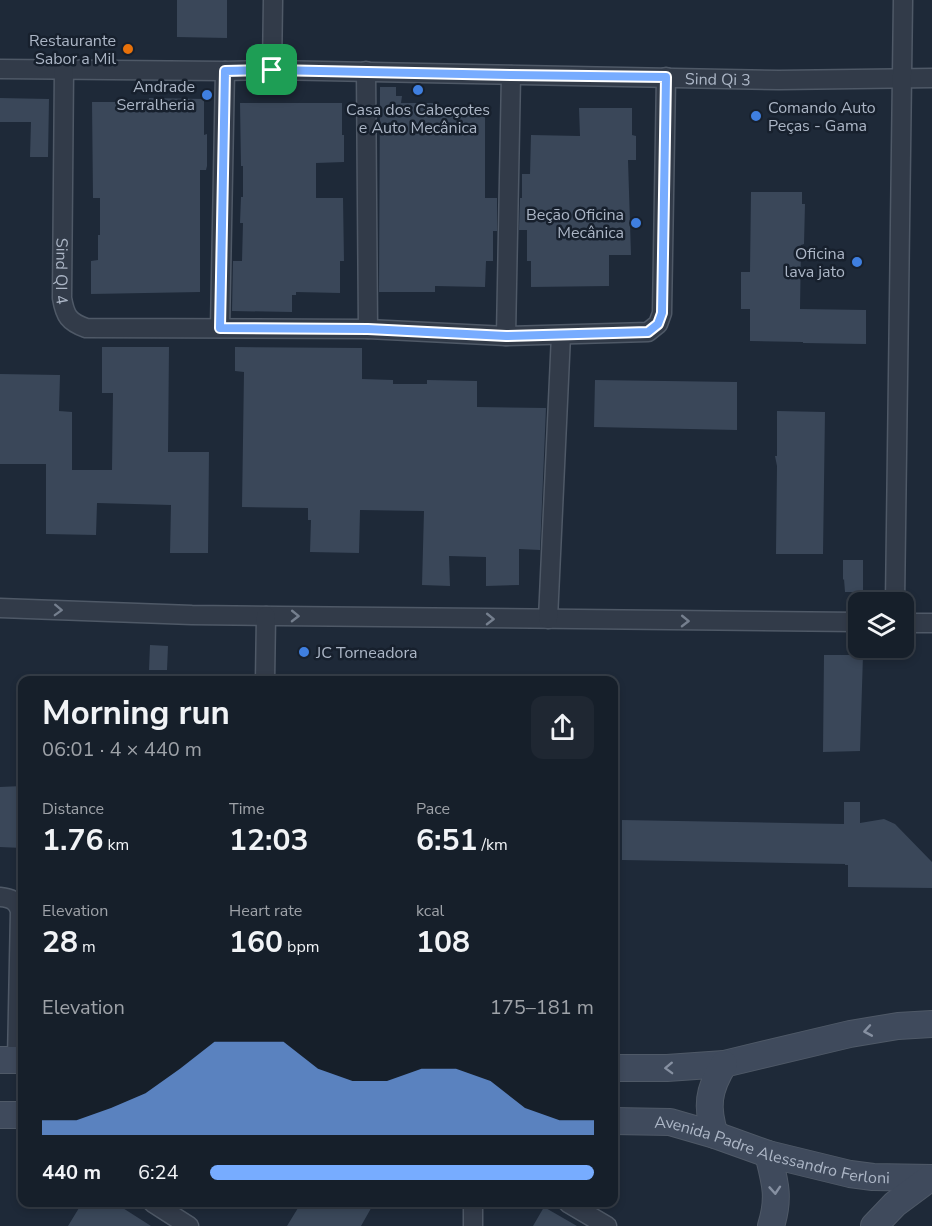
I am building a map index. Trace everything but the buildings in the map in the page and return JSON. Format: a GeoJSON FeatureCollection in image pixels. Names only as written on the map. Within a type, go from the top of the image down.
{"type":"FeatureCollection","features":[{"type":"Feature","properties":{"kind":"main road"},"geometry":{"type":"LineString","coordinates":[[618,1068],[667,1068],[724,1064],[850,1034],[930,1022]]}},
{"type":"Feature","properties":{"kind":"main road"},"geometry":{"type":"LineString","coordinates":[[715,1136],[708,1107],[711,1089],[724,1064]]}},
{"type":"Feature","properties":{"kind":"main road"},"geometry":{"type":"LineString","coordinates":[[0,1115],[18,1115]]}},
{"type":"Feature","properties":{"kind":"main road","name":"Avenida Padre Alessandro Ferloni"},"geometry":{"type":"LineString","coordinates":[[618,1121],[670,1122],[768,1154],[850,1174],[873,1178],[931,1178]]}},
{"type":"Feature","properties":{"kind":"main road"},"geometry":{"type":"LineString","coordinates":[[768,1154],[777,1190],[771,1226]]}},
{"type":"Feature","properties":{"kind":"main road"},"geometry":{"type":"LineString","coordinates":[[874,1226],[895,1204],[931,1178]]}},
{"type":"Feature","properties":{"kind":"street"},"geometry":{"type":"LineString","coordinates":[[272,70],[273,0]]}},
{"type":"Feature","properties":{"kind":"street"},"geometry":{"type":"LineString","coordinates":[[895,592],[903,0]]}},
{"type":"Feature","properties":{"kind":"street","name":"Sind Qi 3"},"geometry":{"type":"LineString","coordinates":[[0,69],[366,71],[779,80],[932,78]]}},
{"type":"Feature","properties":{"kind":"street","name":"Sind QI 4"},"geometry":{"type":"LineString","coordinates":[[64,69],[62,298],[63,307],[74,324],[86,328],[368,329],[506,336],[648,332],[658,324],[662,313],[666,77]]}},
{"type":"Feature","properties":{"kind":"street"},"geometry":{"type":"LineString","coordinates":[[220,328],[225,71]]}},
{"type":"Feature","properties":{"kind":"street"},"geometry":{"type":"LineString","coordinates":[[366,71],[368,329]]}},
{"type":"Feature","properties":{"kind":"street"},"geometry":{"type":"LineString","coordinates":[[506,336],[511,75]]}},
{"type":"Feature","properties":{"kind":"street"},"geometry":{"type":"LineString","coordinates":[[548,619],[561,335]]}},
{"type":"Feature","properties":{"kind":"street"},"geometry":{"type":"LineString","coordinates":[[0,608],[192,615],[848,622]]}},
{"type":"Feature","properties":{"kind":"street"},"geometry":{"type":"LineString","coordinates":[[265,676],[266,616]]}},
{"type":"Feature","properties":{"kind":"street"},"geometry":{"type":"LineString","coordinates":[[914,623],[932,623]]}},
{"type":"Feature","properties":{"kind":"street"},"geometry":{"type":"LineString","coordinates":[[0,897],[9,898],[18,905]]}},
{"type":"Feature","properties":{"kind":"street"},"geometry":{"type":"LineString","coordinates":[[13,1060],[18,954]]}},
{"type":"Feature","properties":{"kind":"street"},"geometry":{"type":"LineString","coordinates":[[159,1207],[189,1226]]}},
{"type":"Feature","properties":{"kind":"street"},"geometry":{"type":"LineString","coordinates":[[473,1207],[473,1226]]}},
{"type":"Feature","properties":{"kind":"street"},"geometry":{"type":"LineString","coordinates":[[575,1207],[607,1226]]}},
{"type":"Feature","properties":{"kind":"place","name":"Restaurante Sabor a Mil"},"geometry":{"type":"Point","coordinates":[128,49]}},
{"type":"Feature","properties":{"kind":"place","name":"Casa dos Cabeçotes e Auto Mecânica"},"geometry":{"type":"Point","coordinates":[418,90]}},
{"type":"Feature","properties":{"kind":"place","name":"Andrade Serralheria"},"geometry":{"type":"Point","coordinates":[207,95]}},
{"type":"Feature","properties":{"kind":"place","name":"Comando Auto Peças - Gama"},"geometry":{"type":"Point","coordinates":[756,116]}},
{"type":"Feature","properties":{"kind":"place","name":"Beção Oficina Mecânica"},"geometry":{"type":"Point","coordinates":[636,223]}},
{"type":"Feature","properties":{"kind":"place","name":"Oficina lava jato"},"geometry":{"type":"Point","coordinates":[857,262]}},
{"type":"Feature","properties":{"kind":"place","name":"JC Torneadora"},"geometry":{"type":"Point","coordinates":[304,652]}},
{"type":"Feature","properties":{"kind":"route"},"geometry":{"type":"LineString","coordinates":[[272,70],[666,77],[662,313],[658,324],[648,332],[506,336],[368,329],[220,328],[225,71],[272,70]]}}]}
